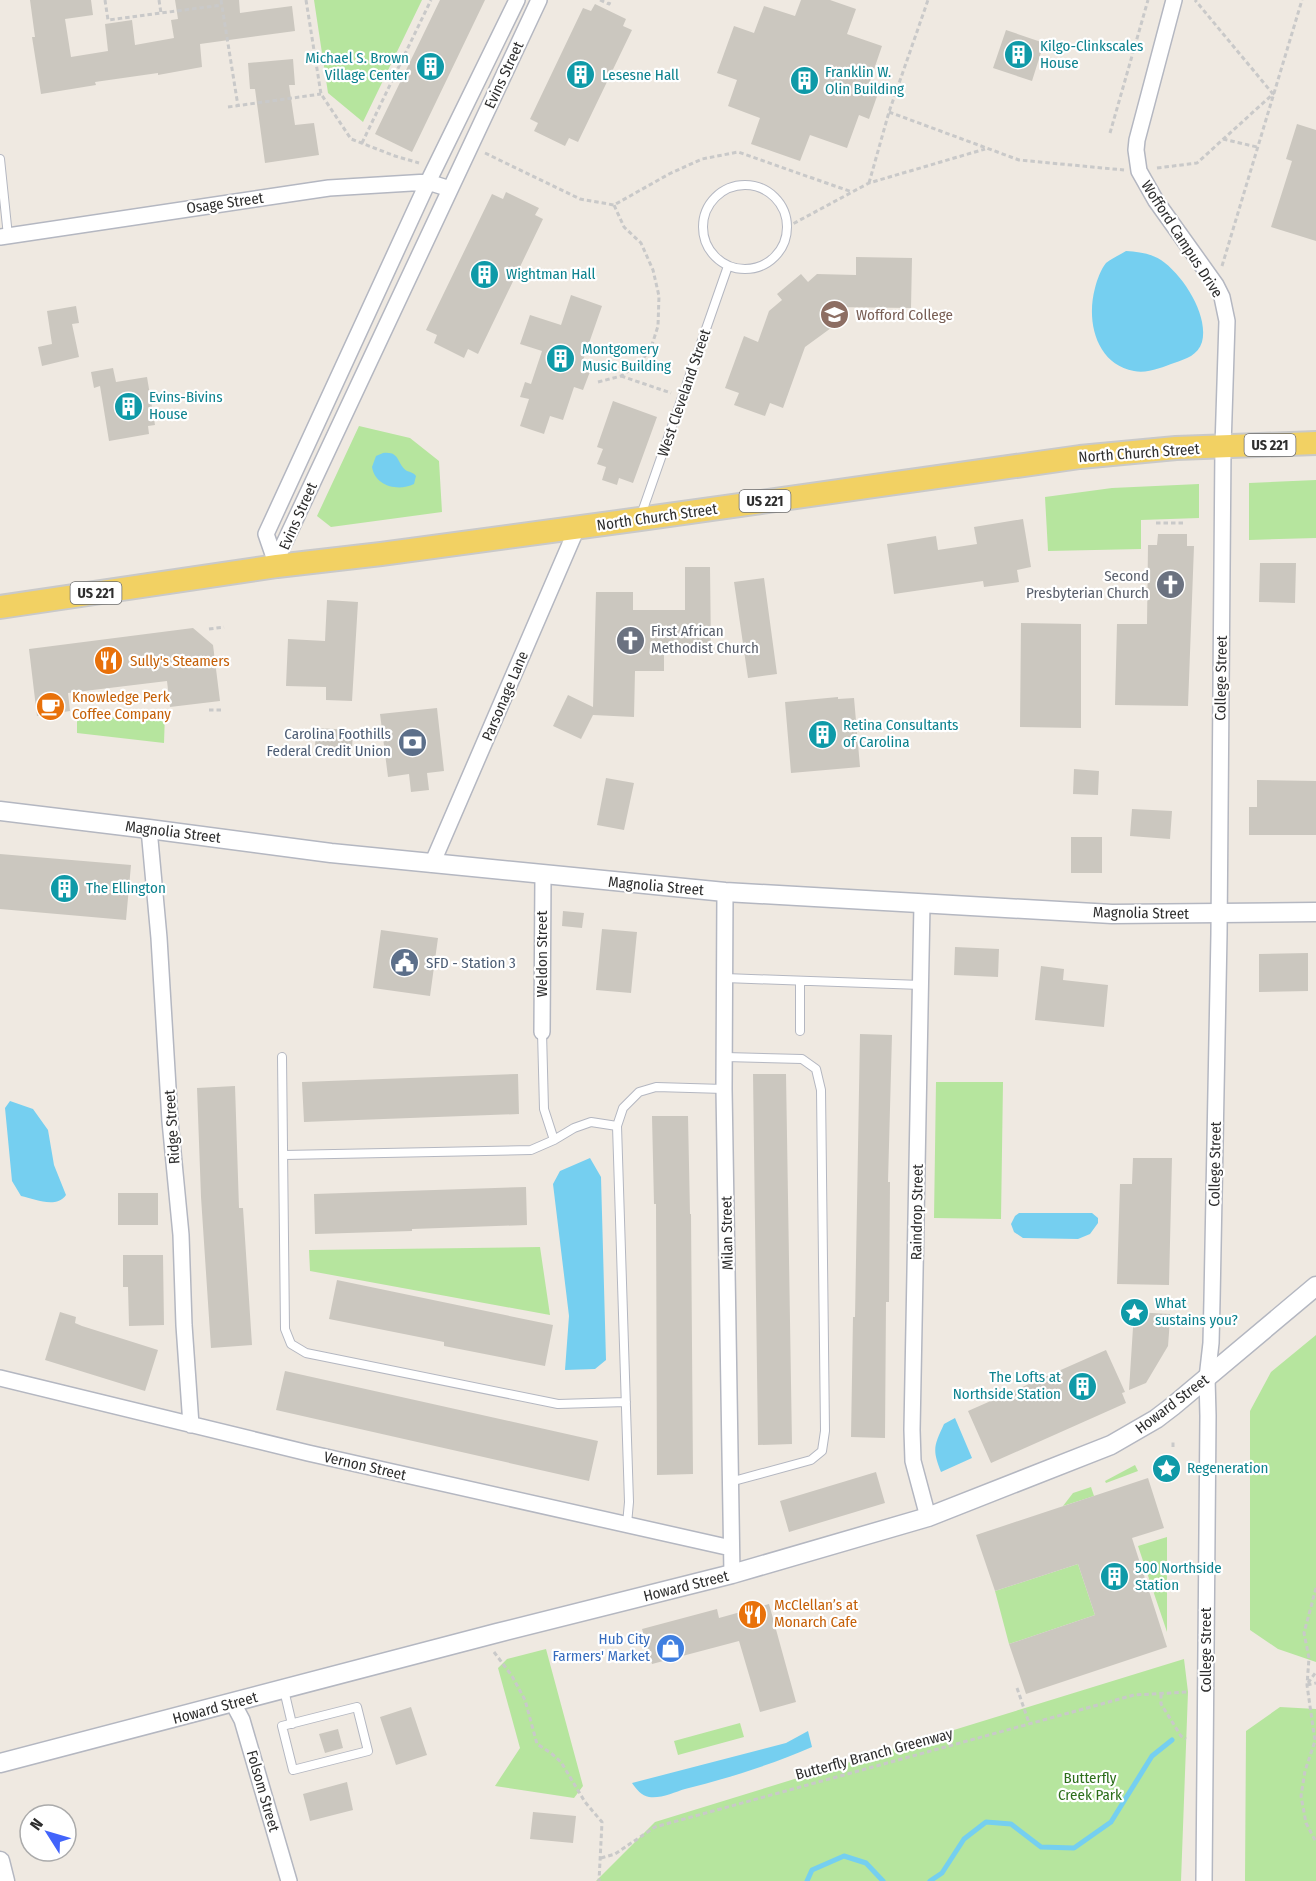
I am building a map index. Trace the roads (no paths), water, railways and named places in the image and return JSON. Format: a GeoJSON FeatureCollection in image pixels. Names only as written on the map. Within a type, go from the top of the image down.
{"type":"FeatureCollection","features":[{"type":"Feature","properties":{"kind":"main road","name":"North Church Street"},"geometry":{"type":"LineString","coordinates":[[0,607],[277,566],[577,528],[1080,457],[1176,448],[1316,444]]}},
{"type":"Feature","properties":{"kind":"street","name":"Evins Street"},"geometry":{"type":"LineString","coordinates":[[277,566],[266,534],[435,167],[517,0]]}},
{"type":"Feature","properties":{"kind":"street","name":"Evins Street"},"geometry":{"type":"LineString","coordinates":[[277,566],[281,550],[342,417],[539,0]]}},
{"type":"Feature","properties":{"kind":"street","name":"Wofford Campus Drive"},"geometry":{"type":"LineString","coordinates":[[1174,0],[1136,150],[1139,171],[1156,201],[1216,285],[1225,308],[1228,327],[1224,447]]}},
{"type":"Feature","properties":{"kind":"street","name":"Osage Street"},"geometry":{"type":"LineString","coordinates":[[4,236],[329,188],[428,183],[450,189]]}},
{"type":"Feature","properties":{"kind":"street","name":"College Street"},"geometry":{"type":"LineString","coordinates":[[1204,1881],[1207,1378],[1212,1300],[1224,447]]}},
{"type":"Feature","properties":{"kind":"street","name":"Parsonage Lane"},"geometry":{"type":"LineString","coordinates":[[432,864],[577,528]]}},
{"type":"Feature","properties":{"kind":"street","name":"Magnolia Street"},"geometry":{"type":"LineString","coordinates":[[0,811],[149,828],[331,853],[725,892],[1112,914],[1316,912]]}},
{"type":"Feature","properties":{"kind":"street","name":"Ridge Street"},"geometry":{"type":"LineString","coordinates":[[149,828],[159,938],[170,1122],[181,1235],[191,1425]]}},
{"type":"Feature","properties":{"kind":"street","name":"Weldon Street"},"geometry":{"type":"LineString","coordinates":[[542,1032],[543,875]]}},
{"type":"Feature","properties":{"kind":"street","name":"Milan Street"},"geometry":{"type":"LineString","coordinates":[[725,892],[724,1089],[732,1574]]}},
{"type":"Feature","properties":{"kind":"street","name":"Raindrop Street"},"geometry":{"type":"LineString","coordinates":[[922,904],[912,1430],[913,1461],[928,1517]]}},
{"type":"Feature","properties":{"kind":"street","name":"Howard Street"},"geometry":{"type":"LineString","coordinates":[[0,1763],[732,1574],[928,1517],[1111,1445],[1156,1419],[1316,1286]]}},
{"type":"Feature","properties":{"kind":"street","name":"Vernon Street"},"geometry":{"type":"LineString","coordinates":[[0,1378],[319,1456],[731,1548]]}},
{"type":"Feature","properties":{"kind":"street","name":"Folsom Street"},"geometry":{"type":"LineString","coordinates":[[234,1703],[242,1720],[289,1881]]}},
{"type":"Feature","properties":{"kind":"street"},"geometry":{"type":"LineString","coordinates":[[0,1861],[5,1881]]}},
{"type":"Feature","properties":{"kind":"lane"},"geometry":{"type":"LineString","coordinates":[[0,159],[4,236]]}},
{"type":"Feature","properties":{"kind":"lane"},"geometry":{"type":"LineString","coordinates":[[745,185],[761,188],[775,197],[784,211],[787,227],[784,243],[774,257],[761,266],[744,269],[728,266],[715,257],[706,243],[703,227],[705,211],[715,197],[729,188],[745,185]]}},
{"type":"Feature","properties":{"kind":"lane","name":"West Cleveland Street"},"geometry":{"type":"LineString","coordinates":[[640,519],[728,266]]}},
{"type":"Feature","properties":{"kind":"lane"},"geometry":{"type":"LineString","coordinates":[[725,978],[921,985]]}},
{"type":"Feature","properties":{"kind":"lane"},"geometry":{"type":"LineString","coordinates":[[800,981],[800,1031]]}},
{"type":"Feature","properties":{"kind":"lane"},"geometry":{"type":"LineString","coordinates":[[542,1032],[544,1108],[554,1140]]}},
{"type":"Feature","properties":{"kind":"lane"},"geometry":{"type":"LineString","coordinates":[[282,1057],[285,1329],[291,1344],[306,1353],[558,1404],[626,1402]]}},
{"type":"Feature","properties":{"kind":"lane"},"geometry":{"type":"LineString","coordinates":[[725,1057],[802,1059],[816,1069],[821,1090],[823,1231],[825,1431],[822,1451],[811,1460],[730,1482]]}},
{"type":"Feature","properties":{"kind":"lane"},"geometry":{"type":"LineString","coordinates":[[627,1524],[629,1502],[617,1126],[623,1108],[639,1092],[656,1087],[724,1089]]}},
{"type":"Feature","properties":{"kind":"lane"},"geometry":{"type":"LineString","coordinates":[[284,1155],[531,1150],[591,1122],[617,1126]]}},
{"type":"Feature","properties":{"kind":"lane"},"geometry":{"type":"LineString","coordinates":[[284,1690],[292,1724]]}},
{"type":"Feature","properties":{"kind":"lane"},"geometry":{"type":"LineString","coordinates":[[357,1707],[368,1751],[293,1770],[282,1726],[292,1724],[357,1707]]}},
{"type":"Feature","properties":{"kind":"water"},"geometry":{"type":"Polygon","coordinates":[[[1126,251],[1148,254],[1161,260],[1178,275],[1192,296],[1202,320],[1203,331],[1202,342],[1191,356],[1160,368],[1139,372],[1121,367],[1103,350],[1093,327],[1095,288],[1106,263],[1126,251]]]}},
{"type":"Feature","properties":{"kind":"water"},"geometry":{"type":"Polygon","coordinates":[[[383,453],[396,456],[407,471],[416,476],[414,484],[394,487],[378,479],[372,467],[376,456],[383,453]]]}},
{"type":"Feature","properties":{"kind":"water"},"geometry":{"type":"Polygon","coordinates":[[[10,1101],[33,1109],[48,1130],[54,1165],[66,1195],[62,1199],[45,1202],[21,1196],[12,1181],[5,1108],[10,1101]]]}},
{"type":"Feature","properties":{"kind":"water"},"geometry":{"type":"Polygon","coordinates":[[[590,1158],[601,1177],[606,1360],[595,1369],[565,1370],[569,1316],[553,1184],[560,1171],[590,1158]]]}},
{"type":"Feature","properties":{"kind":"water"},"geometry":{"type":"Polygon","coordinates":[[[1019,1213],[1092,1213],[1098,1218],[1098,1223],[1090,1234],[1078,1239],[1023,1238],[1014,1232],[1011,1224],[1019,1213]]]}},
{"type":"Feature","properties":{"kind":"water"},"geometry":{"type":"Polygon","coordinates":[[[955,1418],[972,1458],[941,1472],[935,1453],[936,1443],[944,1424],[955,1418]]]}},
{"type":"Feature","properties":{"kind":"water"},"geometry":{"type":"Polygon","coordinates":[[[808,1731],[812,1747],[733,1776],[658,1797],[642,1794],[632,1783],[786,1743],[808,1731]]]}},
{"type":"Feature","properties":{"kind":"waterway"},"geometry":{"type":"LineString","coordinates":[[930,1881],[942,1873],[964,1839],[986,1822],[1011,1824],[1041,1847],[1074,1848],[1111,1822],[1152,1756],[1172,1740]]}},
{"type":"Feature","properties":{"kind":"waterway"},"geometry":{"type":"LineString","coordinates":[[807,1881],[812,1870],[844,1856],[866,1863],[883,1881]]}},
{"type":"Feature","properties":{"kind":"place","name":"Kilgo-Clinkscales House"},"geometry":{"type":"Point","coordinates":[1019,55]}},
{"type":"Feature","properties":{"kind":"place","name":"Michael S. Brown Village Center"},"geometry":{"type":"Point","coordinates":[430,67]}},
{"type":"Feature","properties":{"kind":"place","name":"Lesesne Hall"},"geometry":{"type":"Point","coordinates":[581,75]}},
{"type":"Feature","properties":{"kind":"place","name":"Franklin W. Olin Building"},"geometry":{"type":"Point","coordinates":[804,81]}},
{"type":"Feature","properties":{"kind":"place","name":"Wightman Hall"},"geometry":{"type":"Point","coordinates":[485,274]}},
{"type":"Feature","properties":{"kind":"place","name":"Wofford College"},"geometry":{"type":"Point","coordinates":[835,315]}},
{"type":"Feature","properties":{"kind":"place","name":"Montgomery Music Building"},"geometry":{"type":"Point","coordinates":[561,358]}},
{"type":"Feature","properties":{"kind":"place","name":"Evins-Bivins House"},"geometry":{"type":"Point","coordinates":[128,406]}},
{"type":"Feature","properties":{"kind":"place","name":"Second Presbyterian Church"},"geometry":{"type":"Point","coordinates":[1170,585]}},
{"type":"Feature","properties":{"kind":"place","name":"First African Methodist Church"},"geometry":{"type":"Point","coordinates":[630,640]}},
{"type":"Feature","properties":{"kind":"place","name":"Sully's Steamers"},"geometry":{"type":"Point","coordinates":[109,661]}},
{"type":"Feature","properties":{"kind":"place","name":"Knowledge Perk Coffee Company"},"geometry":{"type":"Point","coordinates":[51,706]}},
{"type":"Feature","properties":{"kind":"place","name":"Retina Consultants of Carolina"},"geometry":{"type":"Point","coordinates":[822,734]}},
{"type":"Feature","properties":{"kind":"place","name":"Carolina Foothills Federal Credit Union"},"geometry":{"type":"Point","coordinates":[412,743]}},
{"type":"Feature","properties":{"kind":"place","name":"The Ellington"},"geometry":{"type":"Point","coordinates":[65,888]}},
{"type":"Feature","properties":{"kind":"place","name":"SFD - Station 3"},"geometry":{"type":"Point","coordinates":[405,963]}},
{"type":"Feature","properties":{"kind":"place","name":"What sustains you?"},"geometry":{"type":"Point","coordinates":[1134,1312]}},
{"type":"Feature","properties":{"kind":"place","name":"The Lofts at Northside Station"},"geometry":{"type":"Point","coordinates":[1082,1386]}},
{"type":"Feature","properties":{"kind":"place","name":"Regeneration"},"geometry":{"type":"Point","coordinates":[1166,1468]}},
{"type":"Feature","properties":{"kind":"place","name":"500 Northside Station"},"geometry":{"type":"Point","coordinates":[1114,1577]}},
{"type":"Feature","properties":{"kind":"place","name":"McClellan’s at Monarch Cafe"},"geometry":{"type":"Point","coordinates":[753,1614]}},
{"type":"Feature","properties":{"kind":"place","name":"Hub City Farmers' Market"},"geometry":{"type":"Point","coordinates":[671,1648]}},
{"type":"Feature","properties":{"kind":"park label","name":"Butterfly Creek Park"},"geometry":{"type":"Point","coordinates":[1090,1786]}}]}
